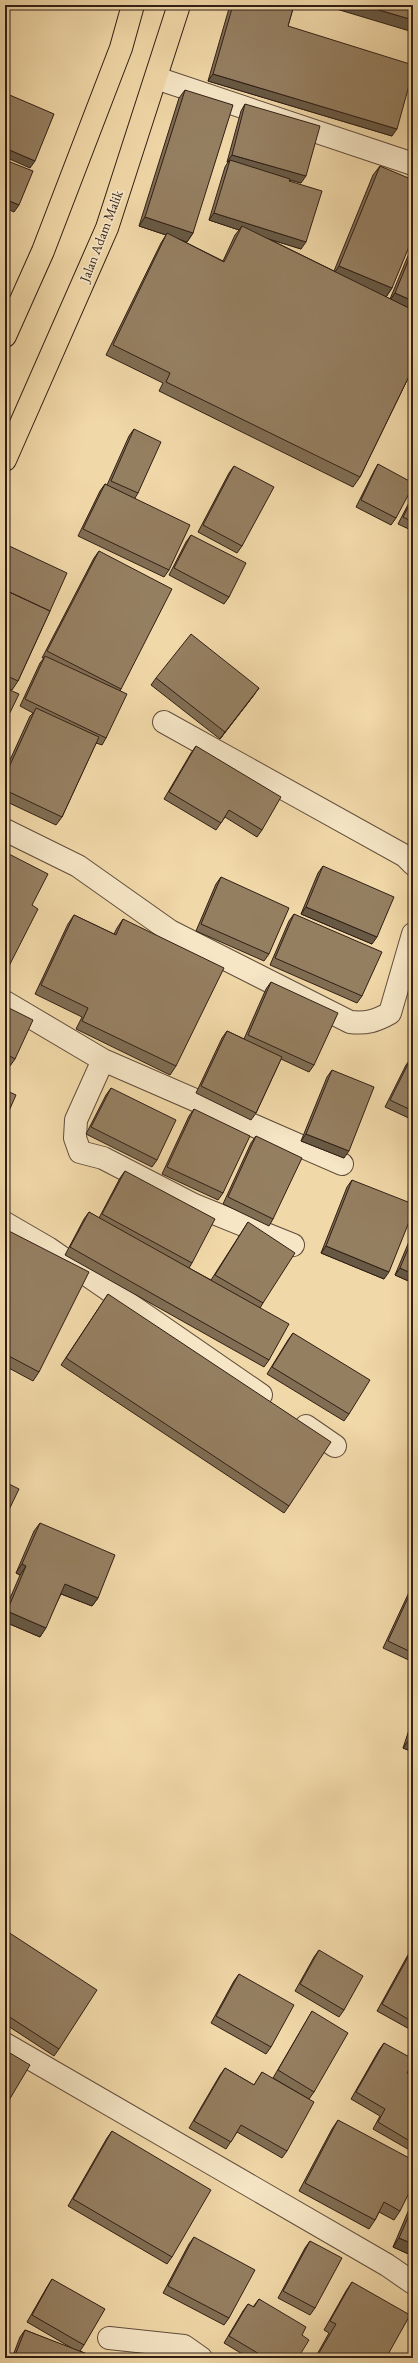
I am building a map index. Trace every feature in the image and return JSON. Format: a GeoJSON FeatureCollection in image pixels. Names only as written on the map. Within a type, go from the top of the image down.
{"type":"FeatureCollection","features":[{"type":"Feature","properties":{"kind":"main road"},"geometry":{"type":"LineString","coordinates":[[5,336],[44,251],[121,48],[133,5]]}},
{"type":"Feature","properties":{"kind":"main road","name":"Jalan Adam Malik"},"geometry":{"type":"LineString","coordinates":[[5,460],[107,228],[179,5]]}},
{"type":"Feature","properties":{"kind":"street"},"geometry":{"type":"LineString","coordinates":[[156,78],[413,164]]}},
{"type":"Feature","properties":{"kind":"street"},"geometry":{"type":"LineString","coordinates":[[164,722],[405,856],[413,864]]}},
{"type":"Feature","properties":{"kind":"street"},"geometry":{"type":"LineString","coordinates":[[5,830],[78,866],[170,931],[350,1022],[362,1024],[375,1022],[390,1013],[413,934]]}},
{"type":"Feature","properties":{"kind":"street"},"geometry":{"type":"LineString","coordinates":[[5,1002],[103,1060],[342,1164]]}},
{"type":"Feature","properties":{"kind":"street"},"geometry":{"type":"LineString","coordinates":[[103,1060],[76,1120],[75,1138],[80,1152],[103,1158],[194,1204],[293,1245]]}},
{"type":"Feature","properties":{"kind":"street"},"geometry":{"type":"LineString","coordinates":[[5,1223],[48,1248],[335,1446]]}},
{"type":"Feature","properties":{"kind":"street"},"geometry":{"type":"LineString","coordinates":[[5,2044],[387,2264],[413,2283]]}},
{"type":"Feature","properties":{"kind":"street"},"geometry":{"type":"LineString","coordinates":[[109,2338],[184,2346],[201,2358]]}},
{"type":"Feature","properties":{"kind":"building"},"geometry":{"type":"Polygon","coordinates":[[[233,5],[294,5],[288,26],[413,65],[413,71],[397,129],[213,74],[233,5]]]}},
{"type":"Feature","properties":{"kind":"building"},"geometry":{"type":"Polygon","coordinates":[[[362,5],[413,5],[413,20],[362,5]]]}},
{"type":"Feature","properties":{"kind":"building"},"geometry":{"type":"Polygon","coordinates":[[[185,90],[233,105],[193,233],[145,217],[185,90]]]}},
{"type":"Feature","properties":{"kind":"building"},"geometry":{"type":"Polygon","coordinates":[[[5,93],[54,114],[35,161],[5,148],[5,93]]]}},
{"type":"Feature","properties":{"kind":"building"},"geometry":{"type":"Polygon","coordinates":[[[245,104],[320,126],[306,176],[232,155],[245,104]]]}},
{"type":"Feature","properties":{"kind":"building"},"geometry":{"type":"Polygon","coordinates":[[[5,160],[33,171],[19,205],[5,199],[5,160]]]}},
{"type":"Feature","properties":{"kind":"building"},"geometry":{"type":"Polygon","coordinates":[[[230,160],[322,191],[306,242],[214,213],[230,160]]]}},
{"type":"Feature","properties":{"kind":"building"},"geometry":{"type":"Polygon","coordinates":[[[380,166],[413,180],[413,237],[392,288],[339,266],[380,166]]]}},
{"type":"Feature","properties":{"kind":"building"},"geometry":{"type":"Polygon","coordinates":[[[242,226],[413,310],[413,368],[360,477],[166,382],[170,373],[113,345],[167,233],[224,262],[242,226]]]}},
{"type":"Feature","properties":{"kind":"building"},"geometry":{"type":"Polygon","coordinates":[[[413,249],[413,301],[395,293],[413,249]]]}},
{"type":"Feature","properties":{"kind":"building"},"geometry":{"type":"Polygon","coordinates":[[[134,429],[161,442],[138,493],[111,481],[134,429]]]}},
{"type":"Feature","properties":{"kind":"building"},"geometry":{"type":"Polygon","coordinates":[[[378,464],[413,483],[413,486],[396,518],[361,500],[378,464]]]}},
{"type":"Feature","properties":{"kind":"building"},"geometry":{"type":"Polygon","coordinates":[[[234,466],[274,487],[242,546],[203,525],[234,466]]]}},
{"type":"Feature","properties":{"kind":"building"},"geometry":{"type":"Polygon","coordinates":[[[105,484],[190,525],[169,570],[83,529],[105,484]]]}},
{"type":"Feature","properties":{"kind":"building"},"geometry":{"type":"Polygon","coordinates":[[[413,498],[413,522],[403,517],[413,498]]]}},
{"type":"Feature","properties":{"kind":"building"},"geometry":{"type":"Polygon","coordinates":[[[191,535],[246,563],[229,597],[174,568],[191,535]]]}},
{"type":"Feature","properties":{"kind":"building"},"geometry":{"type":"Polygon","coordinates":[[[5,544],[67,573],[50,611],[5,590],[5,544]]]}},
{"type":"Feature","properties":{"kind":"building"},"geometry":{"type":"Polygon","coordinates":[[[99,551],[172,589],[121,689],[47,651],[99,551]]]}},
{"type":"Feature","properties":{"kind":"building"},"geometry":{"type":"Polygon","coordinates":[[[5,590],[50,611],[18,681],[5,675],[5,590]]]}},
{"type":"Feature","properties":{"kind":"building"},"geometry":{"type":"Polygon","coordinates":[[[191,634],[259,688],[225,732],[156,678],[191,634]]]}},
{"type":"Feature","properties":{"kind":"building"},"geometry":{"type":"Polygon","coordinates":[[[45,656],[127,694],[106,738],[25,699],[45,656]]]}},
{"type":"Feature","properties":{"kind":"building"},"geometry":{"type":"Polygon","coordinates":[[[5,688],[19,694],[5,723],[5,688]]]}},
{"type":"Feature","properties":{"kind":"building"},"geometry":{"type":"Polygon","coordinates":[[[36,708],[99,737],[62,817],[5,790],[5,776],[36,708]]]}},
{"type":"Feature","properties":{"kind":"building"},"geometry":{"type":"Polygon","coordinates":[[[196,746],[281,797],[262,830],[229,810],[221,823],[169,792],[196,746]]]}},
{"type":"Feature","properties":{"kind":"building"},"geometry":{"type":"Polygon","coordinates":[[[5,852],[48,874],[32,905],[38,909],[8,968],[5,967],[5,852]]]}},
{"type":"Feature","properties":{"kind":"building"},"geometry":{"type":"Polygon","coordinates":[[[323,866],[394,897],[377,937],[306,907],[323,866]]]}},
{"type":"Feature","properties":{"kind":"building"},"geometry":{"type":"Polygon","coordinates":[[[221,877],[289,908],[269,954],[201,924],[221,877]]]}},
{"type":"Feature","properties":{"kind":"building"},"geometry":{"type":"Polygon","coordinates":[[[294,914],[382,952],[362,996],[275,958],[294,914]]]}},
{"type":"Feature","properties":{"kind":"building"},"geometry":{"type":"Polygon","coordinates":[[[74,915],[116,935],[123,919],[224,968],[176,1066],[82,1021],[88,1008],[41,985],[74,915]]]}},
{"type":"Feature","properties":{"kind":"building"},"geometry":{"type":"Polygon","coordinates":[[[271,982],[338,1013],[314,1065],[248,1035],[271,982]]]}},
{"type":"Feature","properties":{"kind":"building"},"geometry":{"type":"Polygon","coordinates":[[[5,1006],[33,1020],[15,1059],[5,1053],[5,1006]]]}},
{"type":"Feature","properties":{"kind":"building"},"geometry":{"type":"Polygon","coordinates":[[[227,1031],[282,1057],[256,1113],[201,1086],[227,1031]]]}},
{"type":"Feature","properties":{"kind":"building"},"geometry":{"type":"Polygon","coordinates":[[[411,1058],[413,1059],[413,1111],[390,1100],[411,1058]]]}},
{"type":"Feature","properties":{"kind":"building"},"geometry":{"type":"Polygon","coordinates":[[[332,1070],[374,1087],[349,1151],[306,1134],[332,1070]]]}},
{"type":"Feature","properties":{"kind":"building"},"geometry":{"type":"Polygon","coordinates":[[[111,1088],[176,1120],[157,1160],[91,1127],[111,1088]]]}},
{"type":"Feature","properties":{"kind":"building"},"geometry":{"type":"Polygon","coordinates":[[[5,1090],[16,1095],[5,1120],[5,1090]]]}},
{"type":"Feature","properties":{"kind":"building"},"geometry":{"type":"Polygon","coordinates":[[[194,1109],[250,1136],[223,1193],[167,1167],[194,1109]]]}},
{"type":"Feature","properties":{"kind":"building"},"geometry":{"type":"Polygon","coordinates":[[[256,1136],[302,1158],[273,1219],[228,1197],[256,1136]]]}},
{"type":"Feature","properties":{"kind":"building"},"geometry":{"type":"Polygon","coordinates":[[[125,1171],[215,1219],[192,1263],[102,1214],[125,1171]]]}},
{"type":"Feature","properties":{"kind":"building"},"geometry":{"type":"Polygon","coordinates":[[[352,1180],[413,1204],[413,1212],[389,1272],[326,1246],[352,1180]]]}},
{"type":"Feature","properties":{"kind":"building"},"geometry":{"type":"Polygon","coordinates":[[[89,1212],[289,1324],[269,1360],[70,1247],[89,1212]]]}},
{"type":"Feature","properties":{"kind":"building"},"geometry":{"type":"Polygon","coordinates":[[[248,1222],[295,1253],[263,1303],[215,1275],[248,1222]]]}},
{"type":"Feature","properties":{"kind":"building"},"geometry":{"type":"Polygon","coordinates":[[[5,1229],[89,1272],[39,1372],[5,1354],[5,1229]]]}},
{"type":"Feature","properties":{"kind":"building"},"geometry":{"type":"Polygon","coordinates":[[[413,1237],[413,1274],[400,1268],[413,1237]]]}},
{"type":"Feature","properties":{"kind":"building"},"geometry":{"type":"Polygon","coordinates":[[[108,1294],[331,1442],[289,1506],[66,1358],[108,1294]]]}},
{"type":"Feature","properties":{"kind":"building"},"geometry":{"type":"Polygon","coordinates":[[[293,1333],[370,1380],[349,1414],[272,1367],[293,1333]]]}},
{"type":"Feature","properties":{"kind":"building"},"geometry":{"type":"Polygon","coordinates":[[[5,1482],[19,1489],[5,1518],[5,1482]]]}},
{"type":"Feature","properties":{"kind":"building"},"geometry":{"type":"Polygon","coordinates":[[[40,1523],[115,1555],[98,1598],[65,1584],[46,1628],[7,1611],[26,1566],[22,1564],[40,1523]]]}},
{"type":"Feature","properties":{"kind":"building"},"geometry":{"type":"Polygon","coordinates":[[[413,1587],[413,1653],[388,1641],[413,1587]]]}},
{"type":"Feature","properties":{"kind":"building"},"geometry":{"type":"Polygon","coordinates":[[[413,1725],[413,1743],[408,1741],[413,1725]]]}},
{"type":"Feature","properties":{"kind":"building"},"geometry":{"type":"Polygon","coordinates":[[[5,1930],[97,1990],[59,2049],[5,2014],[5,1930]]]}},
{"type":"Feature","properties":{"kind":"building"},"geometry":{"type":"Polygon","coordinates":[[[413,1948],[413,2022],[382,2004],[413,1948]]]}},
{"type":"Feature","properties":{"kind":"building"},"geometry":{"type":"Polygon","coordinates":[[[319,1950],[363,1976],[344,2010],[300,1984],[319,1950]]]}},
{"type":"Feature","properties":{"kind":"building"},"geometry":{"type":"Polygon","coordinates":[[[239,1974],[294,2005],[271,2047],[216,2016],[239,1974]]]}},
{"type":"Feature","properties":{"kind":"building"},"geometry":{"type":"Polygon","coordinates":[[[312,2011],[348,2033],[314,2092],[278,2070],[312,2011]]]}},
{"type":"Feature","properties":{"kind":"building"},"geometry":{"type":"Polygon","coordinates":[[[384,2043],[413,2059],[407,2073],[413,2076],[413,2143],[378,2122],[385,2109],[356,2092],[384,2043]]]}},
{"type":"Feature","properties":{"kind":"building"},"geometry":{"type":"Polygon","coordinates":[[[5,2050],[30,2065],[5,2107],[5,2050]]]}},
{"type":"Feature","properties":{"kind":"building"},"geometry":{"type":"Polygon","coordinates":[[[225,2068],[254,2085],[262,2072],[314,2102],[287,2151],[241,2125],[231,2142],[194,2121],[225,2068]]]}},
{"type":"Feature","properties":{"kind":"building"},"geometry":{"type":"Polygon","coordinates":[[[338,2120],[413,2160],[413,2185],[400,2211],[384,2202],[375,2220],[305,2183],[338,2120]]]}},
{"type":"Feature","properties":{"kind":"building"},"geometry":{"type":"Polygon","coordinates":[[[112,2131],[211,2190],[172,2257],[73,2199],[112,2131]]]}},
{"type":"Feature","properties":{"kind":"building"},"geometry":{"type":"Polygon","coordinates":[[[413,2206],[413,2244],[399,2238],[413,2206]]]}},
{"type":"Feature","properties":{"kind":"building"},"geometry":{"type":"Polygon","coordinates":[[[194,2237],[255,2270],[229,2318],[168,2286],[194,2237]]]}},
{"type":"Feature","properties":{"kind":"building"},"geometry":{"type":"Polygon","coordinates":[[[310,2241],[342,2258],[315,2308],[283,2291],[310,2241]]]}},
{"type":"Feature","properties":{"kind":"building"},"geometry":{"type":"Polygon","coordinates":[[[52,2279],[105,2309],[84,2345],[32,2315],[52,2279]]]}},
{"type":"Feature","properties":{"kind":"building"},"geometry":{"type":"Polygon","coordinates":[[[352,2282],[410,2315],[386,2358],[316,2358],[336,2324],[330,2321],[352,2282]]]}},
{"type":"Feature","properties":{"kind":"building"},"geometry":{"type":"Polygon","coordinates":[[[259,2299],[306,2327],[302,2335],[309,2340],[298,2358],[266,2358],[229,2336],[248,2304],[254,2307],[259,2299]]]}},
{"type":"Feature","properties":{"kind":"building"},"geometry":{"type":"Polygon","coordinates":[[[25,2330],[95,2357],[95,2358],[14,2358],[25,2330]]]}}]}
